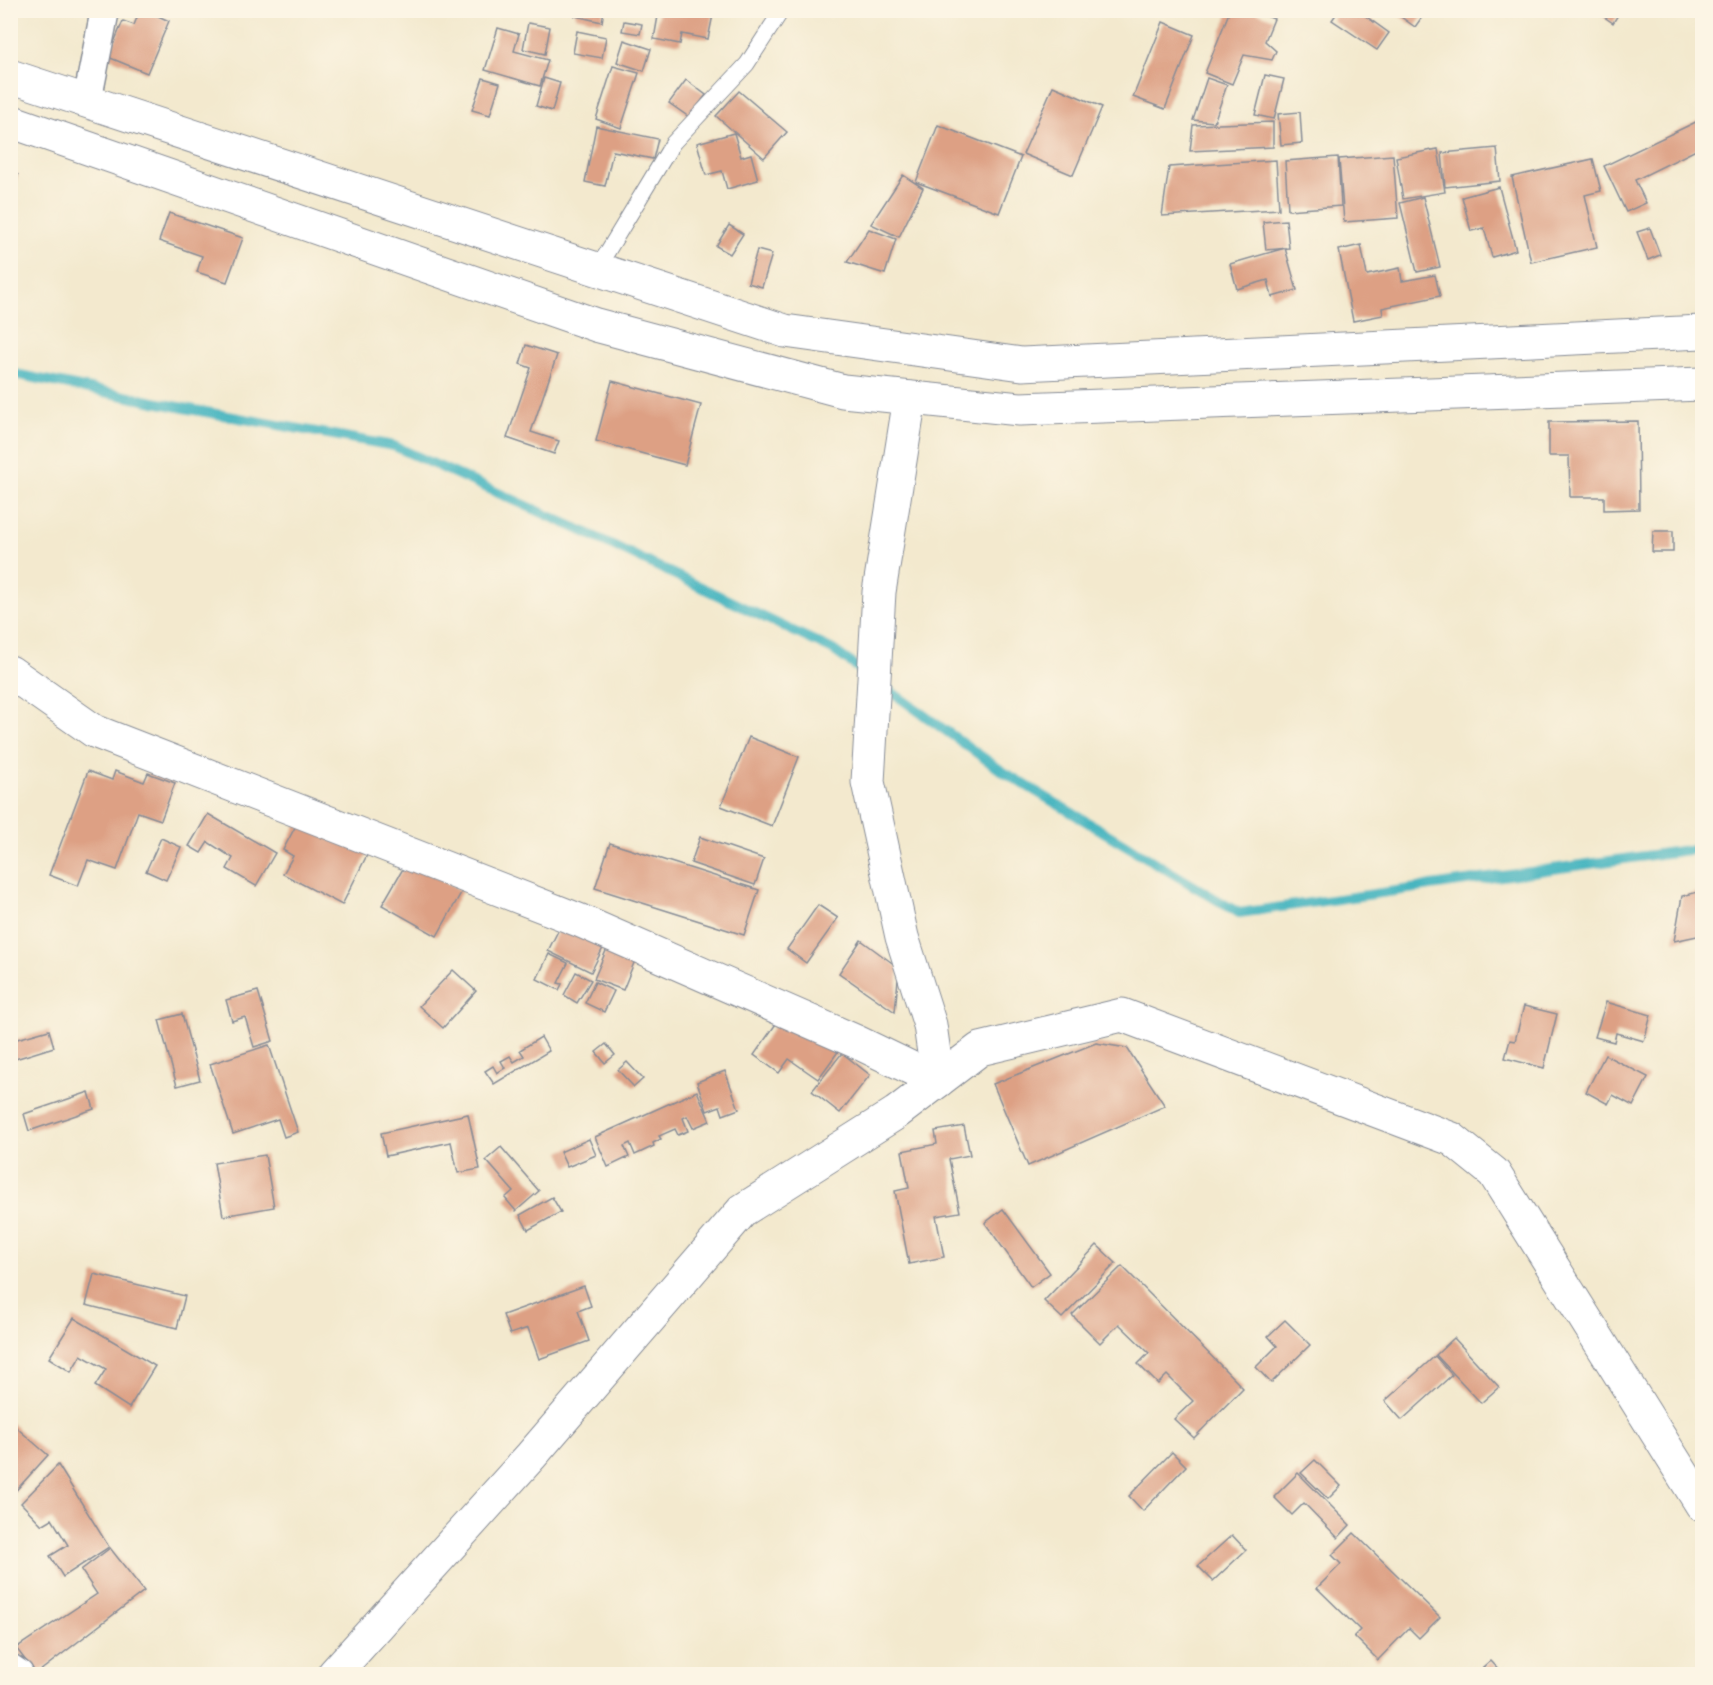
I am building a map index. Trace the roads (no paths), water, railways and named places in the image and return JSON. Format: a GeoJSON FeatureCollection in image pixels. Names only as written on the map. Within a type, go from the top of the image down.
{"type":"FeatureCollection","features":[{"type":"Feature","properties":{"kind":"street"},"geometry":{"type":"LineString","coordinates":[[87,102],[105,10]]}},
{"type":"Feature","properties":{"kind":"street"},"geometry":{"type":"LineString","coordinates":[[10,76],[785,331],[1022,364],[1702,332]]}},
{"type":"Feature","properties":{"kind":"street"},"geometry":{"type":"LineString","coordinates":[[10,121],[596,325],[843,391],[1020,409],[1702,384]]}},
{"type":"Feature","properties":{"kind":"street"},"geometry":{"type":"LineString","coordinates":[[910,398],[879,592],[868,782],[902,937],[930,1025],[938,1081]]}},
{"type":"Feature","properties":{"kind":"street"},"geometry":{"type":"LineString","coordinates":[[10,672],[94,731],[581,921],[857,1042],[938,1081]]}},
{"type":"Feature","properties":{"kind":"street"},"geometry":{"type":"LineString","coordinates":[[334,1674],[531,1456],[743,1210],[896,1113],[980,1049],[1122,1015],[1452,1139],[1494,1173],[1702,1505]]}},
{"type":"Feature","properties":{"kind":"street"},"geometry":{"type":"LineString","coordinates":[[10,1668],[19,1674]]}},
{"type":"Feature","properties":{"kind":"lane"},"geometry":{"type":"LineString","coordinates":[[597,269],[673,143],[747,64],[782,10]]}},
{"type":"Feature","properties":{"kind":"waterway"},"geometry":{"type":"LineString","coordinates":[[10,373],[189,409],[394,446],[589,534],[833,650],[1002,771],[1239,913],[1702,848]]}}]}
